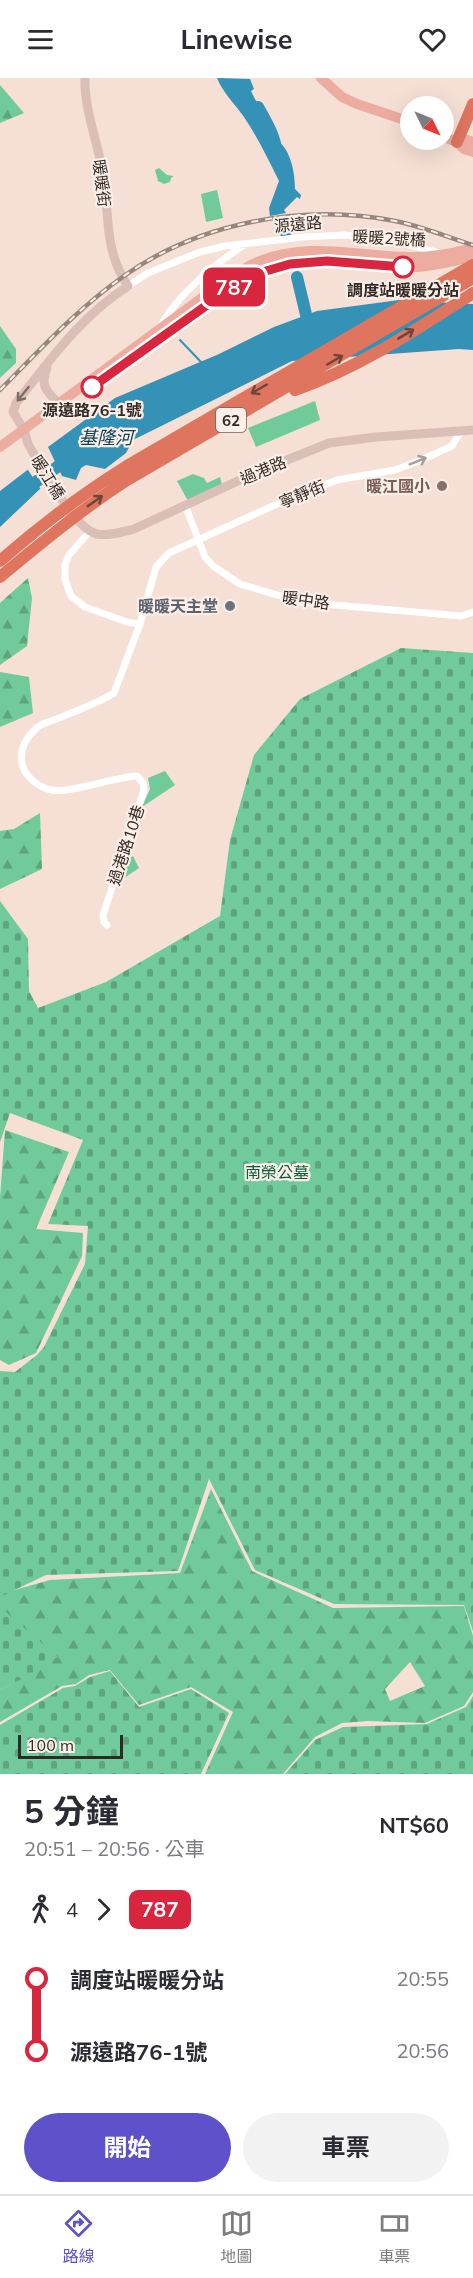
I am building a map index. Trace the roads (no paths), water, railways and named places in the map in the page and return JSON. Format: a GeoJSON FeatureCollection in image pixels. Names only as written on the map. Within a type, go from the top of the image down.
{"type":"FeatureCollection","features":[{"type":"Feature","properties":{"kind":"highway"},"geometry":{"type":"LineString","coordinates":[[458,142],[473,104]]}},
{"type":"Feature","properties":{"kind":"highway","name":"62"},"geometry":{"type":"LineString","coordinates":[[0,561],[56,515],[118,471],[473,265]]}},
{"type":"Feature","properties":{"kind":"highway","name":"62"},"geometry":{"type":"LineString","coordinates":[[0,577],[95,501],[170,454],[473,278]]}},
{"type":"Feature","properties":{"kind":"highway"},"geometry":{"type":"LineString","coordinates":[[268,399],[330,376],[473,292]]}},
{"type":"Feature","properties":{"kind":"main road"},"geometry":{"type":"LineString","coordinates":[[321,78],[335,91],[357,104],[400,118]]}},
{"type":"Feature","properties":{"kind":"main road"},"geometry":{"type":"LineString","coordinates":[[458,142],[467,140],[473,142]]}},
{"type":"Feature","properties":{"kind":"main road"},"geometry":{"type":"LineString","coordinates":[[454,141],[473,152]]}},
{"type":"Feature","properties":{"kind":"main road","name":"暖暖2號橋"},"geometry":{"type":"LineString","coordinates":[[179,320],[246,268],[272,257],[303,251],[332,250],[430,257],[473,248]]}},
{"type":"Feature","properties":{"kind":"main road","name":"暖暖2號橋"},"geometry":{"type":"LineString","coordinates":[[179,320],[255,276],[290,264],[327,261],[427,267],[473,256]]}},
{"type":"Feature","properties":{"kind":"main road"},"geometry":{"type":"LineString","coordinates":[[0,455],[26,437],[61,406],[159,330],[179,320]]}},
{"type":"Feature","properties":{"kind":"main road"},"geometry":{"type":"LineString","coordinates":[[61,406],[179,320]]}},
{"type":"Feature","properties":{"kind":"main road"},"geometry":{"type":"LineString","coordinates":[[0,447],[26,437]]}},
{"type":"Feature","properties":{"kind":"street","name":"暖暖街"},"geometry":{"type":"LineString","coordinates":[[85,78],[85,93],[104,175],[107,228],[118,271],[128,286]]}},
{"type":"Feature","properties":{"kind":"street"},"geometry":{"type":"LineString","coordinates":[[330,78],[335,91]]}},
{"type":"Feature","properties":{"kind":"street","name":"源遠路"},"geometry":{"type":"LineString","coordinates":[[246,243],[344,235],[388,239],[473,265]]}},
{"type":"Feature","properties":{"kind":"street"},"geometry":{"type":"LineString","coordinates":[[26,437],[13,412],[14,406],[62,343],[78,326],[110,298],[148,273],[200,252],[246,243]]}},
{"type":"Feature","properties":{"kind":"street"},"geometry":{"type":"LineString","coordinates":[[159,330],[167,315],[215,265],[246,243]]}},
{"type":"Feature","properties":{"kind":"street"},"geometry":{"type":"LineString","coordinates":[[50,361],[44,375],[44,388],[61,406]]}},
{"type":"Feature","properties":{"kind":"street","name":"過港路"},"geometry":{"type":"LineString","coordinates":[[90,531],[105,534],[125,531],[329,442],[376,436],[473,430]]}},
{"type":"Feature","properties":{"kind":"street","name":"寧靜街"},"geometry":{"type":"LineString","coordinates":[[140,624],[156,567],[169,553],[286,500],[337,480],[394,470],[452,447],[461,431]]}},
{"type":"Feature","properties":{"kind":"street","name":"暖江橋"},"geometry":{"type":"LineString","coordinates":[[26,437],[69,510]]}},
{"type":"Feature","properties":{"kind":"street","name":"暖中路"},"geometry":{"type":"LineString","coordinates":[[185,505],[205,557],[225,575],[240,584],[281,598],[301,602],[461,616],[473,612]]}},
{"type":"Feature","properties":{"kind":"street"},"geometry":{"type":"LineString","coordinates":[[0,572],[69,510],[80,525],[90,531],[69,555],[65,565],[65,579],[71,596],[85,607],[127,622],[140,624]]}},
{"type":"Feature","properties":{"kind":"street","name":"過港路10巷"},"geometry":{"type":"LineString","coordinates":[[107,925],[103,915],[144,790],[143,783],[137,776],[121,777],[69,789],[51,790],[28,777],[23,770],[20,754],[29,736],[39,726],[103,700],[114,693],[140,624]]}},
{"type":"Feature","properties":{"kind":"water"},"geometry":{"type":"Polygon","coordinates":[[[217,78],[250,79],[254,89],[251,91],[275,139],[285,148],[293,169],[295,189],[301,195],[300,199],[297,197],[284,210],[286,213],[270,216],[269,208],[279,181],[254,133],[222,89],[217,78]]]}},
{"type":"Feature","properties":{"kind":"water","name":"基隆河"},"geometry":{"type":"Polygon","coordinates":[[[399,300],[473,304],[473,350],[459,349],[292,361],[133,440],[126,453],[105,469],[86,465],[81,468],[76,480],[62,476],[48,447],[115,398],[219,354],[274,327],[317,311],[399,300]]]}},
{"type":"Feature","properties":{"kind":"water"},"geometry":{"type":"Polygon","coordinates":[[[30,468],[41,488],[0,527],[0,491],[30,468]]]}},
{"type":"Feature","properties":{"kind":"waterway"},"geometry":{"type":"LineString","coordinates":[[258,107],[272,135],[277,154]]}},
{"type":"Feature","properties":{"kind":"waterway"},"geometry":{"type":"LineString","coordinates":[[285,227],[286,233]]}},
{"type":"Feature","properties":{"kind":"waterway"},"geometry":{"type":"LineString","coordinates":[[297,277],[309,327]]}},
{"type":"Feature","properties":{"kind":"waterway"},"geometry":{"type":"LineString","coordinates":[[180,340],[201,362]]}},
{"type":"Feature","properties":{"kind":"waterway","name":"基隆河"},"geometry":{"type":"LineString","coordinates":[[0,507],[70,458]]}},
{"type":"Feature","properties":{"kind":"railway"},"geometry":{"type":"LineString","coordinates":[[0,390],[75,316],[107,288],[154,257],[219,230],[289,216],[325,214],[360,216],[405,223],[473,245]]}},
{"type":"Feature","properties":{"kind":"place","name":"調度站暖暖分站"},"geometry":{"type":"Point","coordinates":[403,267]}},
{"type":"Feature","properties":{"kind":"place","name":"源遠路76-1號"},"geometry":{"type":"Point","coordinates":[92,387]}},
{"type":"Feature","properties":{"kind":"place","name":"暖江國小"},"geometry":{"type":"Point","coordinates":[442,486]}},
{"type":"Feature","properties":{"kind":"place","name":"暖暖天主堂"},"geometry":{"type":"Point","coordinates":[230,606]}},
{"type":"Feature","properties":{"kind":"park label","name":"南榮公墓"},"geometry":{"type":"Point","coordinates":[277,1172]}}]}
